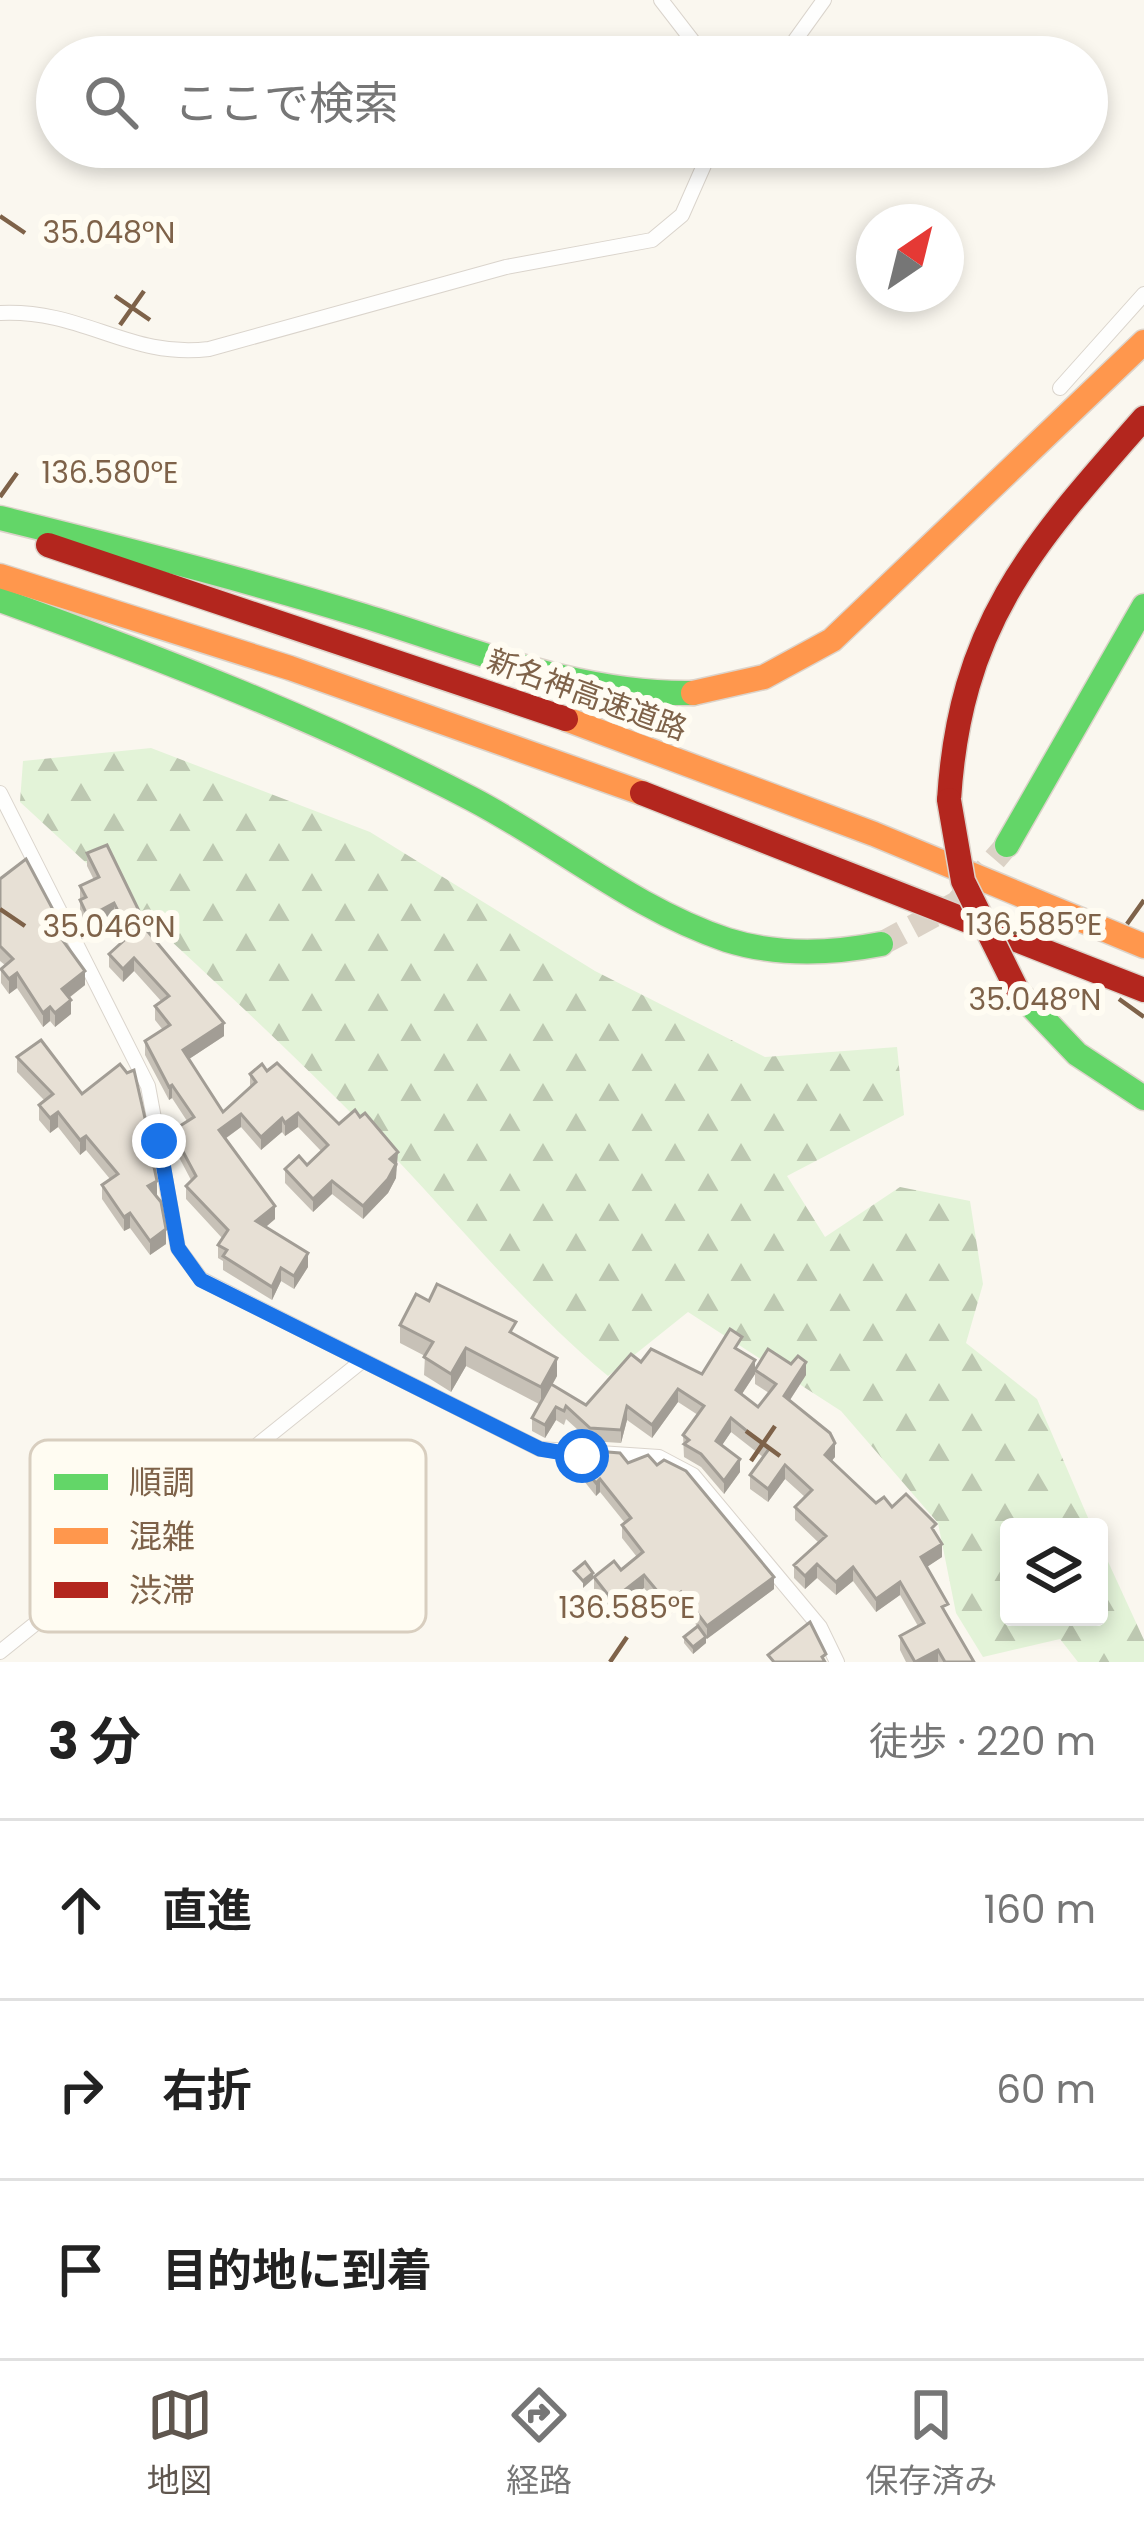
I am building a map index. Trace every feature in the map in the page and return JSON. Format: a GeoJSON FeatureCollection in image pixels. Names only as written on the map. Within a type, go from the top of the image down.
{"type":"FeatureCollection","features":[{"type":"Feature","properties":{"kind":"highway"},"geometry":{"type":"LineString","coordinates":[[0,518],[176,561],[566,677],[653,692],[728,688],[798,663],[832,640],[1144,342]]}},
{"type":"Feature","properties":{"kind":"highway"},"geometry":{"type":"LineString","coordinates":[[1144,418],[1021,562],[980,633],[956,711],[949,800],[954,847],[970,897],[1018,992],[1077,1054],[1144,1098]]}},
{"type":"Feature","properties":{"kind":"highway","name":"新名神高速道路"},"geometry":{"type":"LineString","coordinates":[[0,530],[563,717],[818,812],[1144,946]]}},
{"type":"Feature","properties":{"kind":"highway"},"geometry":{"type":"LineString","coordinates":[[0,576],[550,760],[813,857],[1144,990]]}},
{"type":"Feature","properties":{"kind":"highway"},"geometry":{"type":"LineString","coordinates":[[0,600],[164,659],[359,744],[474,800],[686,923],[724,939],[802,955],[880,944]]}},
{"type":"Feature","properties":{"kind":"highway"},"geometry":{"type":"LineString","coordinates":[[1007,845],[1144,606]]}},
{"type":"Feature","properties":{"kind":"street"},"geometry":{"type":"LineString","coordinates":[[661,0],[689,36]]}},
{"type":"Feature","properties":{"kind":"street"},"geometry":{"type":"LineString","coordinates":[[798,36],[824,0]]}},
{"type":"Feature","properties":{"kind":"street"},"geometry":{"type":"LineString","coordinates":[[0,313],[56,314],[170,354],[209,349],[506,267],[652,240],[682,215],[703,168]]}},
{"type":"Feature","properties":{"kind":"street"},"geometry":{"type":"LineString","coordinates":[[1060,388],[1144,294]]}},
{"type":"Feature","properties":{"kind":"street"},"geometry":{"type":"LineString","coordinates":[[0,793],[148,1086],[178,1248],[186,1265],[201,1280],[540,1449],[659,1457],[694,1475],[820,1627],[837,1662]]}},
{"type":"Feature","properties":{"kind":"street"},"geometry":{"type":"LineString","coordinates":[[264,1440],[362,1361]]}},
{"type":"Feature","properties":{"kind":"street"},"geometry":{"type":"LineString","coordinates":[[0,1652],[30,1628]]}},
{"type":"Feature","properties":{"kind":"green space"},"geometry":{"type":"Polygon","coordinates":[[[151,748],[370,832],[595,971],[765,1057],[897,1047],[904,1115],[787,1176],[825,1237],[900,1187],[970,1201],[983,1284],[966,1343],[1037,1399],[1088,1518],[1000,1518],[1000,1626],[1108,1626],[1108,1562],[1144,1640],[1144,1662],[1078,1662],[1060,1639],[983,1657],[956,1613],[938,1523],[841,1411],[688,1312],[608,1376],[516,1289],[329,1091],[20,802],[23,761],[151,748]]]}},
{"type":"Feature","properties":{"kind":"building"},"geometry":{"type":"Polygon","coordinates":[[[107,845],[143,919],[139,921],[224,1023],[183,1050],[223,1112],[256,1082],[250,1074],[262,1064],[267,1071],[277,1063],[339,1124],[355,1110],[360,1117],[365,1113],[398,1152],[390,1159],[396,1164],[388,1179],[363,1206],[332,1181],[313,1199],[285,1169],[299,1156],[307,1165],[328,1145],[298,1113],[285,1123],[282,1118],[261,1137],[241,1114],[219,1130],[275,1206],[256,1221],[308,1253],[294,1276],[281,1268],[272,1287],[223,1256],[227,1250],[218,1245],[228,1230],[186,1186],[196,1176],[172,1131],[194,1117],[169,1087],[145,1041],[170,1025],[155,1006],[169,996],[134,958],[123,969],[109,954],[130,935],[114,903],[88,917],[80,900],[86,897],[80,886],[99,877],[87,853],[107,845]]]}},
{"type":"Feature","properties":{"kind":"building"},"geometry":{"type":"Polygon","coordinates":[[[26,859],[66,934],[61,938],[85,971],[62,989],[71,1000],[55,1013],[50,1007],[43,1013],[17,973],[9,979],[1,969],[13,959],[0,946],[0,879],[26,859]]]}},
{"type":"Feature","properties":{"kind":"building"},"geometry":{"type":"Polygon","coordinates":[[[41,1040],[82,1094],[120,1064],[127,1073],[134,1070],[147,1127],[135,1136],[154,1167],[157,1181],[148,1186],[161,1202],[166,1229],[150,1241],[130,1213],[124,1217],[102,1185],[118,1174],[86,1136],[80,1140],[58,1112],[50,1118],[39,1105],[53,1094],[17,1057],[41,1040]]]}},
{"type":"Feature","properties":{"kind":"building"},"geometry":{"type":"Polygon","coordinates":[[[437,1284],[516,1322],[510,1332],[557,1358],[541,1387],[466,1348],[451,1374],[424,1357],[433,1342],[400,1325],[416,1294],[429,1301],[437,1284]]]}},
{"type":"Feature","properties":{"kind":"building"},"geometry":{"type":"Polygon","coordinates":[[[730,1329],[742,1337],[735,1348],[755,1360],[736,1390],[758,1407],[776,1384],[755,1370],[768,1349],[791,1364],[798,1356],[806,1362],[784,1396],[830,1433],[835,1443],[825,1455],[876,1503],[884,1497],[892,1507],[906,1494],[936,1524],[932,1528],[942,1544],[921,1557],[948,1604],[942,1607],[974,1662],[945,1662],[938,1650],[915,1662],[900,1636],[924,1623],[900,1582],[876,1599],[853,1567],[836,1582],[817,1564],[805,1576],[794,1565],[826,1536],[795,1507],[812,1490],[785,1465],[768,1489],[750,1475],[769,1449],[731,1418],[716,1441],[740,1459],[724,1481],[701,1454],[684,1444],[689,1440],[683,1435],[704,1406],[678,1389],[652,1425],[627,1406],[621,1430],[590,1428],[566,1406],[564,1411],[556,1407],[545,1425],[532,1418],[551,1384],[586,1405],[631,1354],[641,1362],[651,1349],[702,1374],[730,1329]]]}},
{"type":"Feature","properties":{"kind":"building"},"geometry":{"type":"Polygon","coordinates":[[[595,1451],[620,1453],[628,1463],[648,1455],[657,1465],[664,1460],[686,1471],[774,1577],[707,1626],[681,1592],[668,1604],[644,1575],[612,1600],[594,1577],[614,1561],[621,1570],[643,1552],[622,1525],[631,1518],[600,1479],[596,1483],[580,1463],[595,1451]]]}},
{"type":"Feature","properties":{"kind":"building"},"geometry":{"type":"Polygon","coordinates":[[[585,1562],[593,1573],[583,1581],[574,1571],[585,1562]]]}},
{"type":"Feature","properties":{"kind":"building"},"geometry":{"type":"Polygon","coordinates":[[[810,1622],[826,1654],[825,1662],[774,1662],[768,1655],[810,1622]]]}},
{"type":"Feature","properties":{"kind":"building"},"geometry":{"type":"Polygon","coordinates":[[[698,1626],[706,1637],[693,1647],[684,1637],[698,1626]]]}},
{"type":"Feature","properties":{"kind":"tunnel"},"geometry":{"type":"LineString","coordinates":[[881,944],[957,903],[1007,845]]}},
{"type":"Feature","properties":{"kind":"traffic: fast"},"geometry":{"type":"LineString","coordinates":[[0,518],[274,589],[567,678],[650,692],[693,693]]}},
{"type":"Feature","properties":{"kind":"traffic: fast"},"geometry":{"type":"LineString","coordinates":[[0,600],[180,668],[357,743],[472,799],[628,894],[693,927],[746,945],[785,951],[881,944]]}},
{"type":"Feature","properties":{"kind":"traffic: fast"},"geometry":{"type":"LineString","coordinates":[[1007,845],[1144,606]]}},
{"type":"Feature","properties":{"kind":"traffic: fast"},"geometry":{"type":"LineString","coordinates":[[1018,992],[1077,1054],[1144,1098]]}},
{"type":"Feature","properties":{"kind":"traffic: slow"},"geometry":{"type":"LineString","coordinates":[[693,693],[764,677],[832,640],[1144,342]]}},
{"type":"Feature","properties":{"kind":"traffic: slow"},"geometry":{"type":"LineString","coordinates":[[0,576],[290,668],[642,793]]}},
{"type":"Feature","properties":{"kind":"traffic: slow"},"geometry":{"type":"LineString","coordinates":[[566,719],[874,834],[1144,946]]}},
{"type":"Feature","properties":{"kind":"traffic: jam"},"geometry":{"type":"LineString","coordinates":[[949,800],[968,684],[986,635],[1036,548],[1144,418]]}},
{"type":"Feature","properties":{"kind":"traffic: jam"},"geometry":{"type":"LineString","coordinates":[[48,545],[566,719]]}},
{"type":"Feature","properties":{"kind":"traffic: jam"},"geometry":{"type":"LineString","coordinates":[[642,793],[1144,990]]}},
{"type":"Feature","properties":{"kind":"traffic: jam"},"geometry":{"type":"LineString","coordinates":[[949,800],[963,881],[1018,992]]}},
{"type":"Feature","properties":{"kind":"route"},"geometry":{"type":"LineString","coordinates":[[159,1141],[178,1248],[201,1280],[540,1449],[582,1456]]}}]}
